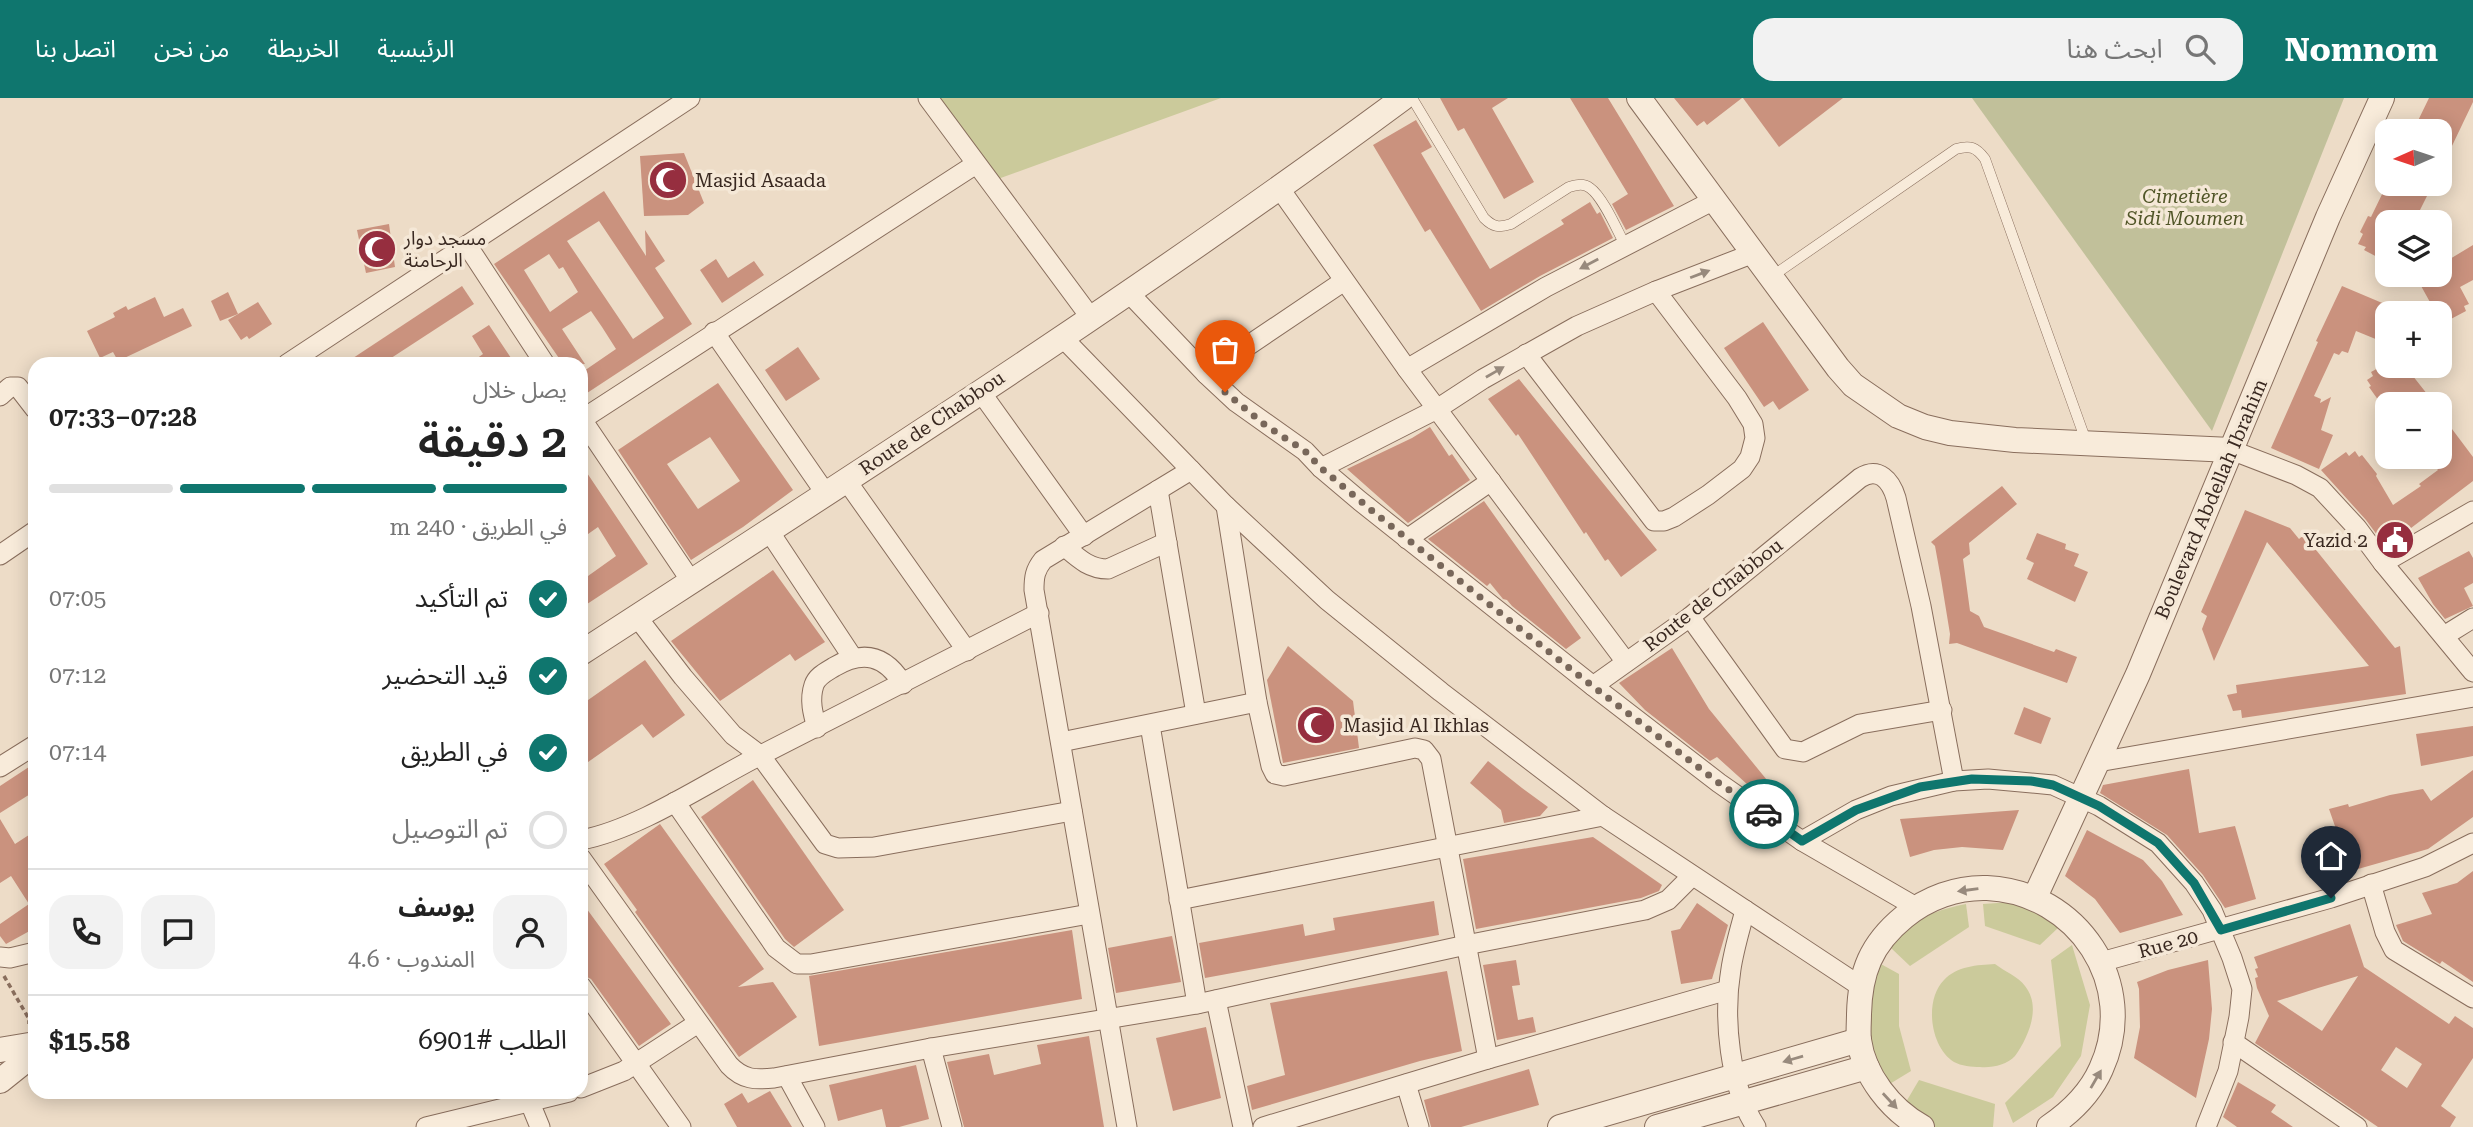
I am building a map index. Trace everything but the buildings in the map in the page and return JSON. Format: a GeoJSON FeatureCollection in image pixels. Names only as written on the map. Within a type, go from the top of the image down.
{"type":"FeatureCollection","features":[{"type":"Feature","properties":{"kind":"street"},"geometry":{"type":"LineString","coordinates":[[298,357],[690,98]]}},
{"type":"Feature","properties":{"kind":"street"},"geometry":{"type":"LineString","coordinates":[[928,98],[1091,318]]}},
{"type":"Feature","properties":{"kind":"street","name":"Route de Chabbou"},"geometry":{"type":"LineString","coordinates":[[588,648],[1129,293],[1280,189],[1403,98]]}},
{"type":"Feature","properties":{"kind":"street"},"geometry":{"type":"LineString","coordinates":[[1639,98],[1716,199],[1825,351],[1853,385],[1898,416],[1924,427],[1950,433],[2231,450],[2296,475],[2320,488],[2357,528],[2473,672]]}},
{"type":"Feature","properties":{"kind":"street","name":"Boulevard Abdellah Ibrahim"},"geometry":{"type":"LineString","coordinates":[[2035,897],[2138,674],[2328,217],[2382,98]]}},
{"type":"Feature","properties":{"kind":"street"},"geometry":{"type":"LineString","coordinates":[[588,414],[975,164]]}},
{"type":"Feature","properties":{"kind":"street","name":"Route de Chabbou"},"geometry":{"type":"LineString","coordinates":[[1280,189],[1407,369],[1626,662],[1690,617],[1860,478],[1867,474],[1878,474],[1887,479],[1896,498],[1955,781]]}},
{"type":"Feature","properties":{"kind":"street"},"geometry":{"type":"LineString","coordinates":[[1407,369],[1546,287],[1716,199]]}},
{"type":"Feature","properties":{"kind":"street"},"geometry":{"type":"LineString","coordinates":[[467,245],[540,357]]}},
{"type":"Feature","properties":{"kind":"street"},"geometry":{"type":"LineString","coordinates":[[1321,468],[1437,409],[1577,326],[1656,291],[1754,253]]}},
{"type":"Feature","properties":{"kind":"street"},"geometry":{"type":"LineString","coordinates":[[1206,374],[1344,281]]}},
{"type":"Feature","properties":{"kind":"street"},"geometry":{"type":"LineString","coordinates":[[1526,354],[1654,521],[1674,517],[1742,469],[1754,446],[1755,429],[1737,398],[1656,291]]}},
{"type":"Feature","properties":{"kind":"street"},"geometry":{"type":"LineString","coordinates":[[1129,293],[1206,374],[1265,425],[1305,451],[1321,468],[1407,539],[1593,686],[1719,783],[1802,841],[1916,907]]}},
{"type":"Feature","properties":{"kind":"street"},"geometry":{"type":"LineString","coordinates":[[714,332],[967,651]]}},
{"type":"Feature","properties":{"kind":"street"},"geometry":{"type":"LineString","coordinates":[[1062,337],[1226,506],[1327,600],[1603,816],[1860,986]]}},
{"type":"Feature","properties":{"kind":"street"},"geometry":{"type":"LineString","coordinates":[[2,391],[14,386],[19,388],[28,400]]}},
{"type":"Feature","properties":{"kind":"street"},"geometry":{"type":"LineString","coordinates":[[980,391],[1084,536]]}},
{"type":"Feature","properties":{"kind":"street"},"geometry":{"type":"LineString","coordinates":[[588,429],[691,581]]}},
{"type":"Feature","properties":{"kind":"street"},"geometry":{"type":"LineString","coordinates":[[1128,1127],[1034,590],[1036,569],[1043,560],[1064,546],[1191,470]]}},
{"type":"Feature","properties":{"kind":"street"},"geometry":{"type":"LineString","coordinates":[[1407,539],[1491,481]]}},
{"type":"Feature","properties":{"kind":"street"},"geometry":{"type":"LineString","coordinates":[[1158,491],[1196,714]]}},
{"type":"Feature","properties":{"kind":"street"},"geometry":{"type":"LineString","coordinates":[[1226,506],[1257,702],[1271,766],[1276,774],[1415,748],[1424,750],[1431,759],[1488,1059]]}},
{"type":"Feature","properties":{"kind":"street"},"geometry":{"type":"LineString","coordinates":[[2383,563],[2473,511]]}},
{"type":"Feature","properties":{"kind":"street"},"geometry":{"type":"LineString","coordinates":[[769,531],[853,658]]}},
{"type":"Feature","properties":{"kind":"street"},"geometry":{"type":"LineString","coordinates":[[0,555],[28,536]]}},
{"type":"Feature","properties":{"kind":"street"},"geometry":{"type":"LineString","coordinates":[[1064,546],[1086,564],[1097,569],[1108,569],[1167,542]]}},
{"type":"Feature","properties":{"kind":"street"},"geometry":{"type":"LineString","coordinates":[[588,838],[609,834],[675,802],[760,755],[1039,613]]}},
{"type":"Feature","properties":{"kind":"street"},"geometry":{"type":"LineString","coordinates":[[637,617],[725,726],[760,755],[825,844],[838,848],[874,848],[1072,811]]}},
{"type":"Feature","properties":{"kind":"street"},"geometry":{"type":"LineString","coordinates":[[1690,617],[1785,749],[1803,752],[1860,724],[1942,710]]}},
{"type":"Feature","properties":{"kind":"street"},"geometry":{"type":"LineString","coordinates":[[2444,636],[2473,618]]}},
{"type":"Feature","properties":{"kind":"street"},"geometry":{"type":"LineString","coordinates":[[817,728],[811,708],[814,683],[821,675],[853,658],[865,657],[881,661],[895,671],[903,684]]}},
{"type":"Feature","properties":{"kind":"street"},"geometry":{"type":"LineString","coordinates":[[1593,686],[1626,662]]}},
{"type":"Feature","properties":{"kind":"street"},"geometry":{"type":"LineString","coordinates":[[2098,762],[2473,697]]}},
{"type":"Feature","properties":{"kind":"street"},"geometry":{"type":"LineString","coordinates":[[1061,742],[1257,702]]}},
{"type":"Feature","properties":{"kind":"street"},"geometry":{"type":"LineString","coordinates":[[1150,725],[1178,900],[1243,1127]]}},
{"type":"Feature","properties":{"kind":"street"},"geometry":{"type":"LineString","coordinates":[[0,767],[28,749]]}},
{"type":"Feature","properties":{"kind":"street"},"geometry":{"type":"LineString","coordinates":[[1802,841],[1872,803],[1920,787],[1988,779],[2053,785],[2099,806],[2158,843],[2194,883],[2221,930],[2242,989],[2228,1071],[2206,1127]]}},
{"type":"Feature","properties":{"kind":"street"},"geometry":{"type":"LineString","coordinates":[[675,802],[776,948],[797,964],[811,964],[1089,914]]}},
{"type":"Feature","properties":{"kind":"street"},"geometry":{"type":"LineString","coordinates":[[1178,900],[1603,816]]}},
{"type":"Feature","properties":{"kind":"street","name":"Rue 20"},"geometry":{"type":"LineString","coordinates":[[2101,962],[2331,898],[2425,867],[2473,843]]}},
{"type":"Feature","properties":{"kind":"street"},"geometry":{"type":"LineString","coordinates":[[588,868],[729,1065],[741,1076],[754,1079],[787,1076],[931,1048],[1206,1002],[1466,945],[1645,910],[1668,900],[1692,876]]}},
{"type":"Feature","properties":{"kind":"street"},"geometry":{"type":"LineString","coordinates":[[2371,884],[2385,932],[2394,950],[2473,998]]}},
{"type":"Feature","properties":{"kind":"street"},"geometry":{"type":"LineString","coordinates":[[1922,1127],[1910,1120],[1885,1097],[1867,1067],[1859,1040],[1860,986],[1872,955],[1891,928],[1916,907],[1944,894],[1974,888],[2005,889],[2035,897],[2056,909],[2074,923],[2089,942],[2101,962],[2110,988],[2113,1015],[2110,1043],[2101,1069],[2087,1093],[2069,1113],[2049,1127]]}},
{"type":"Feature","properties":{"kind":"street"},"geometry":{"type":"LineString","coordinates":[[1745,910],[1728,990],[1734,1076],[1742,1102],[1756,1127]]}},
{"type":"Feature","properties":{"kind":"street"},"geometry":{"type":"LineString","coordinates":[[0,957],[10,958],[28,954]]}},
{"type":"Feature","properties":{"kind":"street"},"geometry":{"type":"LineString","coordinates":[[1263,1127],[1728,990]]}},
{"type":"Feature","properties":{"kind":"street"},"geometry":{"type":"LineString","coordinates":[[588,996],[681,1127]]}},
{"type":"Feature","properties":{"kind":"street"},"geometry":{"type":"LineString","coordinates":[[588,1086],[637,1064],[698,1023]]}},
{"type":"Feature","properties":{"kind":"street"},"geometry":{"type":"LineString","coordinates":[[0,1051],[28,1037]]}},
{"type":"Feature","properties":{"kind":"street"},"geometry":{"type":"LineString","coordinates":[[1560,1127],[1859,1040]]}},
{"type":"Feature","properties":{"kind":"street"},"geometry":{"type":"LineString","coordinates":[[2233,1042],[2357,1127]]}},
{"type":"Feature","properties":{"kind":"street"},"geometry":{"type":"LineString","coordinates":[[931,1048],[952,1127]]}},
{"type":"Feature","properties":{"kind":"street"},"geometry":{"type":"LineString","coordinates":[[0,1081],[28,1059]]}},
{"type":"Feature","properties":{"kind":"street"},"geometry":{"type":"LineString","coordinates":[[1657,1127],[1867,1067]]}},
{"type":"Feature","properties":{"kind":"street"},"geometry":{"type":"LineString","coordinates":[[787,1076],[815,1127]]}},
{"type":"Feature","properties":{"kind":"street"},"geometry":{"type":"LineString","coordinates":[[1406,1084],[1419,1127]]}},
{"type":"Feature","properties":{"kind":"street"},"geometry":{"type":"LineString","coordinates":[[426,1127],[521,1099]]}},
{"type":"Feature","properties":{"kind":"street"},"geometry":{"type":"LineString","coordinates":[[529,1099],[540,1127]]}},
{"type":"Feature","properties":{"kind":"lane"},"geometry":{"type":"LineString","coordinates":[[1412,98],[1484,218],[1491,225],[1501,228],[1511,225],[1569,187],[1579,184],[1589,187],[1596,194],[1626,245]]}},
{"type":"Feature","properties":{"kind":"lane"},"geometry":{"type":"LineString","coordinates":[[1771,277],[1956,149],[1967,146],[1978,150],[1985,159],[2087,443]]}},
{"type":"Feature","properties":{"kind":"path"},"geometry":{"type":"LineString","coordinates":[[0,968],[28,1017]]}},
{"type":"Feature","properties":{"kind":"green space"},"geometry":{"type":"Polygon","coordinates":[[[919,98],[1221,98],[984,184],[919,98]]]}},
{"type":"Feature","properties":{"kind":"green space","name":"Cimetière Sidi Moumen"},"geometry":{"type":"Polygon","coordinates":[[[1972,98],[2344,98],[2212,431],[1972,98]]]}},
{"type":"Feature","properties":{"kind":"green space"},"geometry":{"type":"Polygon","coordinates":[[[2026,901],[2059,927],[2040,945],[1985,926],[1983,904],[2026,901]]]}},
{"type":"Feature","properties":{"kind":"green space"},"geometry":{"type":"Polygon","coordinates":[[[1966,904],[1969,927],[1910,966],[1891,948],[1915,923],[1933,913],[1966,904]]]}},
{"type":"Feature","properties":{"kind":"green space"},"geometry":{"type":"Polygon","coordinates":[[[2072,945],[2090,1005],[2081,1056],[2053,1097],[2013,1123],[2005,1103],[2061,1046],[2051,960],[2072,945]]]}},
{"type":"Feature","properties":{"kind":"green space"},"geometry":{"type":"Polygon","coordinates":[[[1879,963],[1899,974],[1899,1026],[1911,1071],[1888,1085],[1874,1065],[1864,995],[1879,963]]]}},
{"type":"Feature","properties":{"kind":"green space"},"geometry":{"type":"Polygon","coordinates":[[[1995,964],[2019,980],[2030,994],[2033,1013],[2028,1031],[2015,1056],[2004,1064],[1985,1067],[1954,1062],[1940,1046],[1932,1023],[1934,999],[1938,989],[1949,975],[1961,969],[1995,964]]]}},
{"type":"Feature","properties":{"kind":"green space"},"geometry":{"type":"Polygon","coordinates":[[[1919,1080],[1995,1104],[1993,1127],[1933,1127],[1906,1102],[1919,1080]]]}},
{"type":"Feature","properties":{"kind":"way so far"},"geometry":{"type":"LineString","coordinates":[[1225,392],[1265,425],[1305,451],[1376,514],[1573,671],[1719,783],[1764,814]]}},
{"type":"Feature","properties":{"kind":"place","name":"Masjid Asaada"},"geometry":{"type":"Point","coordinates":[668,180]}},
{"type":"Feature","properties":{"kind":"place","name":"مسجد دوار الرحامنة"},"geometry":{"type":"Point","coordinates":[377,249]}},
{"type":"Feature","properties":{"kind":"place","name":"Yazid 2"},"geometry":{"type":"Point","coordinates":[2395,540]}},
{"type":"Feature","properties":{"kind":"place","name":"Masjid Al Ikhlas"},"geometry":{"type":"Point","coordinates":[1316,725]}},
{"type":"Feature","properties":{"kind":"route"},"geometry":{"type":"LineString","coordinates":[[1764,814],[1802,841],[1856,810],[1920,787],[1972,779],[2031,781],[2053,785],[2099,806],[2158,843],[2194,883],[2212,910],[2221,930],[2331,898]]}}]}
